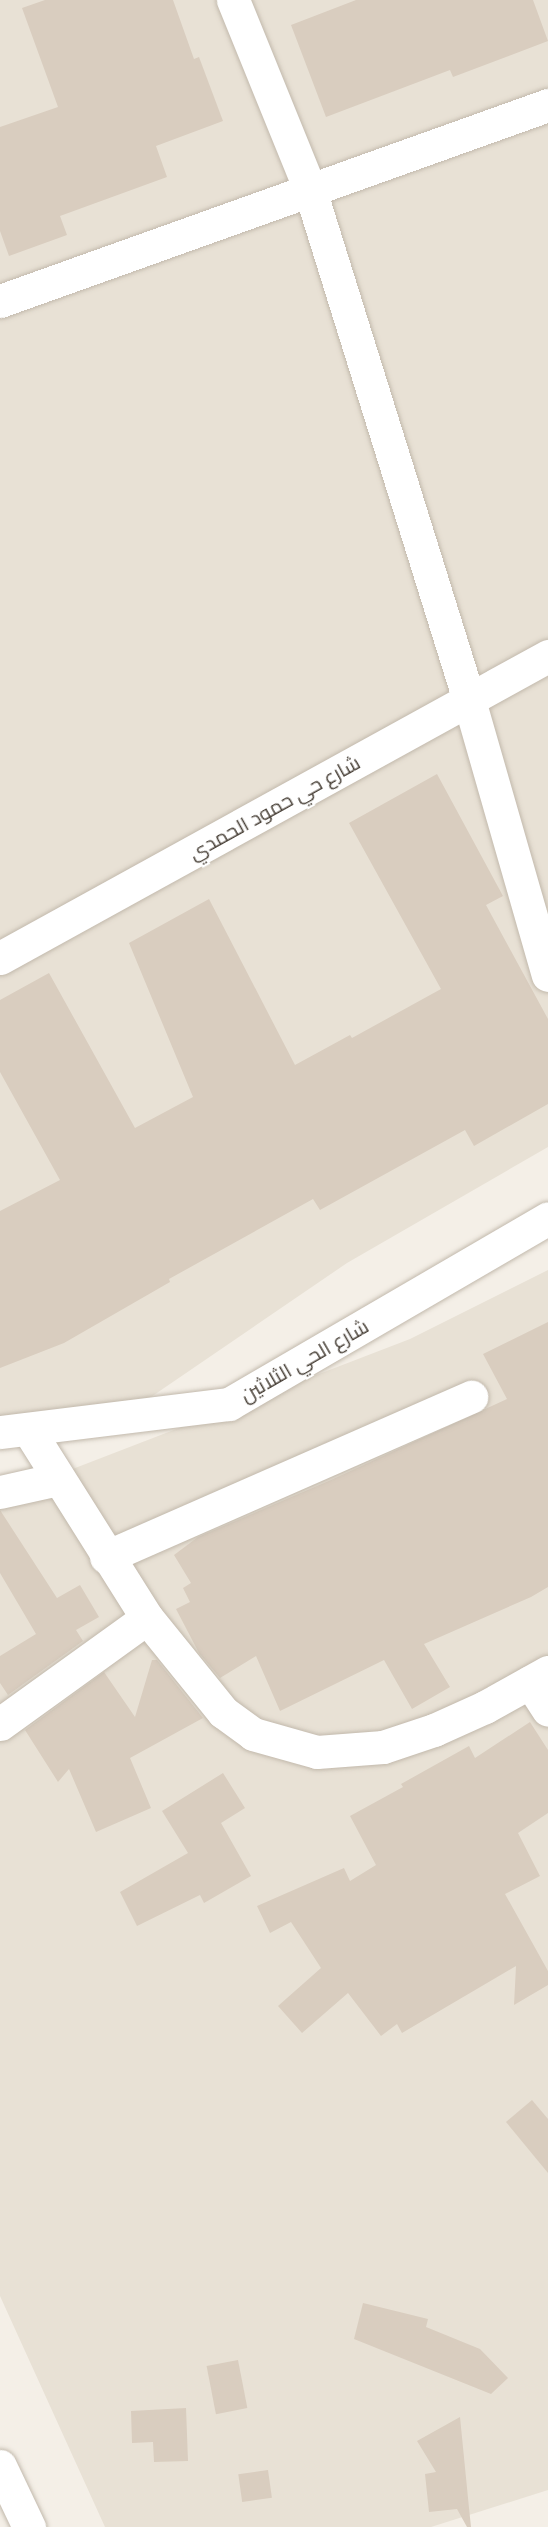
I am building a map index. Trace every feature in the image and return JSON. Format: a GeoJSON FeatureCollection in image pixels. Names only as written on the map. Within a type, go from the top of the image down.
{"type":"FeatureCollection","features":[{"type":"Feature","properties":{"kind":"street"},"geometry":{"type":"LineString","coordinates":[[233,0],[310,190],[469,700],[548,975]]}},
{"type":"Feature","properties":{"kind":"street"},"geometry":{"type":"LineString","coordinates":[[0,301],[548,105]]}},
{"type":"Feature","properties":{"kind":"street","name":"شارع حي حمود الحمدي"},"geometry":{"type":"LineString","coordinates":[[0,958],[548,657]]}},
{"type":"Feature","properties":{"kind":"street","name":"شارع الحي الثلاثين"},"geometry":{"type":"LineString","coordinates":[[14,1430],[229,1404],[548,1218]]}},
{"type":"Feature","properties":{"kind":"street"},"geometry":{"type":"LineString","coordinates":[[106,1557],[471,1396]]}},
{"type":"Feature","properties":{"kind":"street"},"geometry":{"type":"LineString","coordinates":[[14,1430],[58,1479],[147,1618],[223,1712],[253,1734],[317,1752],[383,1747],[434,1730],[485,1707],[539,1677],[548,1710]]}},
{"type":"Feature","properties":{"kind":"street"},"geometry":{"type":"LineString","coordinates":[[0,1492],[58,1479]]}},
{"type":"Feature","properties":{"kind":"street"},"geometry":{"type":"LineString","coordinates":[[0,1724],[147,1618]]}},
{"type":"Feature","properties":{"kind":"street"},"geometry":{"type":"LineString","coordinates":[[0,2466],[29,2527]]}},
{"type":"Feature","properties":{"kind":"shaded area"},"geometry":{"type":"Polygon","coordinates":[[[0,0],[548,0],[548,1147],[347,1263],[129,1412],[0,1448],[0,0]]]}},
{"type":"Feature","properties":{"kind":"shaded area"},"geometry":{"type":"Polygon","coordinates":[[[548,1270],[548,2490],[431,2527],[105,2527],[0,2296],[0,1497],[410,1339],[548,1270]]]}},
{"type":"Feature","properties":{"kind":"building"},"geometry":{"type":"Polygon","coordinates":[[[45,0],[173,0],[194,59],[199,57],[223,121],[156,146],[167,177],[60,216],[67,235],[9,256],[0,231],[0,127],[58,107],[22,8],[45,0]]]}},
{"type":"Feature","properties":{"kind":"building"},"geometry":{"type":"Polygon","coordinates":[[[356,0],[533,0],[548,41],[453,77],[450,70],[326,117],[291,25],[356,0]]]}},
{"type":"Feature","properties":{"kind":"building"},"geometry":{"type":"Polygon","coordinates":[[[437,774],[503,896],[486,905],[548,1019],[548,1104],[474,1146],[465,1130],[320,1210],[313,1199],[169,1279],[170,1282],[64,1343],[0,1368],[0,1211],[60,1180],[0,1072],[0,1000],[49,973],[135,1128],[193,1097],[129,943],[209,899],[295,1065],[350,1035],[352,1038],[441,989],[349,823],[437,774]]]}},
{"type":"Feature","properties":{"kind":"building"},"geometry":{"type":"Polygon","coordinates":[[[548,1322],[548,1587],[531,1597],[424,1644],[450,1687],[412,1709],[384,1660],[280,1711],[256,1656],[220,1678],[199,1653],[176,1609],[190,1602],[183,1588],[191,1583],[174,1555],[198,1537],[331,1480],[507,1399],[483,1354],[548,1322]]]}},
{"type":"Feature","properties":{"kind":"building"},"geometry":{"type":"Polygon","coordinates":[[[0,1510],[57,1598],[80,1585],[99,1617],[76,1630],[83,1641],[8,1695],[0,1683],[0,1656],[36,1634],[0,1573],[0,1510]]]}},
{"type":"Feature","properties":{"kind":"building"},"geometry":{"type":"Polygon","coordinates":[[[152,1660],[157,1660],[203,1718],[130,1758],[151,1808],[96,1832],[69,1769],[58,1782],[25,1730],[104,1672],[135,1717],[152,1660]]]}},
{"type":"Feature","properties":{"kind":"building"},"geometry":{"type":"Polygon","coordinates":[[[530,1722],[548,1750],[548,1813],[518,1833],[540,1876],[505,1894],[548,1971],[548,1985],[514,2005],[516,1966],[402,2033],[397,2024],[381,2036],[348,1993],[302,2033],[278,2006],[321,1968],[291,1922],[270,1933],[257,1906],[344,1868],[350,1881],[376,1865],[350,1816],[403,1787],[401,1784],[469,1746],[475,1758],[530,1722]]]}},
{"type":"Feature","properties":{"kind":"building"},"geometry":{"type":"Polygon","coordinates":[[[223,1773],[245,1808],[221,1823],[251,1876],[204,1903],[200,1895],[137,1926],[120,1892],[188,1853],[162,1811],[223,1773]]]}},
{"type":"Feature","properties":{"kind":"building"},"geometry":{"type":"Polygon","coordinates":[[[532,2100],[548,2119],[548,2173],[506,2122],[532,2100]]]}},
{"type":"Feature","properties":{"kind":"building"},"geometry":{"type":"Polygon","coordinates":[[[363,2303],[428,2319],[426,2327],[480,2349],[508,2378],[491,2394],[354,2339],[363,2303]]]}},
{"type":"Feature","properties":{"kind":"building"},"geometry":{"type":"Polygon","coordinates":[[[238,2360],[247,2408],[216,2414],[207,2366],[238,2360]]]}},
{"type":"Feature","properties":{"kind":"building"},"geometry":{"type":"Polygon","coordinates":[[[186,2408],[188,2461],[154,2462],[153,2442],[132,2443],[131,2411],[186,2408]]]}},
{"type":"Feature","properties":{"kind":"building"},"geometry":{"type":"Polygon","coordinates":[[[460,2417],[471,2527],[467,2527],[457,2509],[429,2512],[425,2474],[436,2472],[417,2441],[460,2417]]]}},
{"type":"Feature","properties":{"kind":"building"},"geometry":{"type":"Polygon","coordinates":[[[268,2470],[272,2498],[242,2502],[238,2474],[268,2470]]]}}]}
